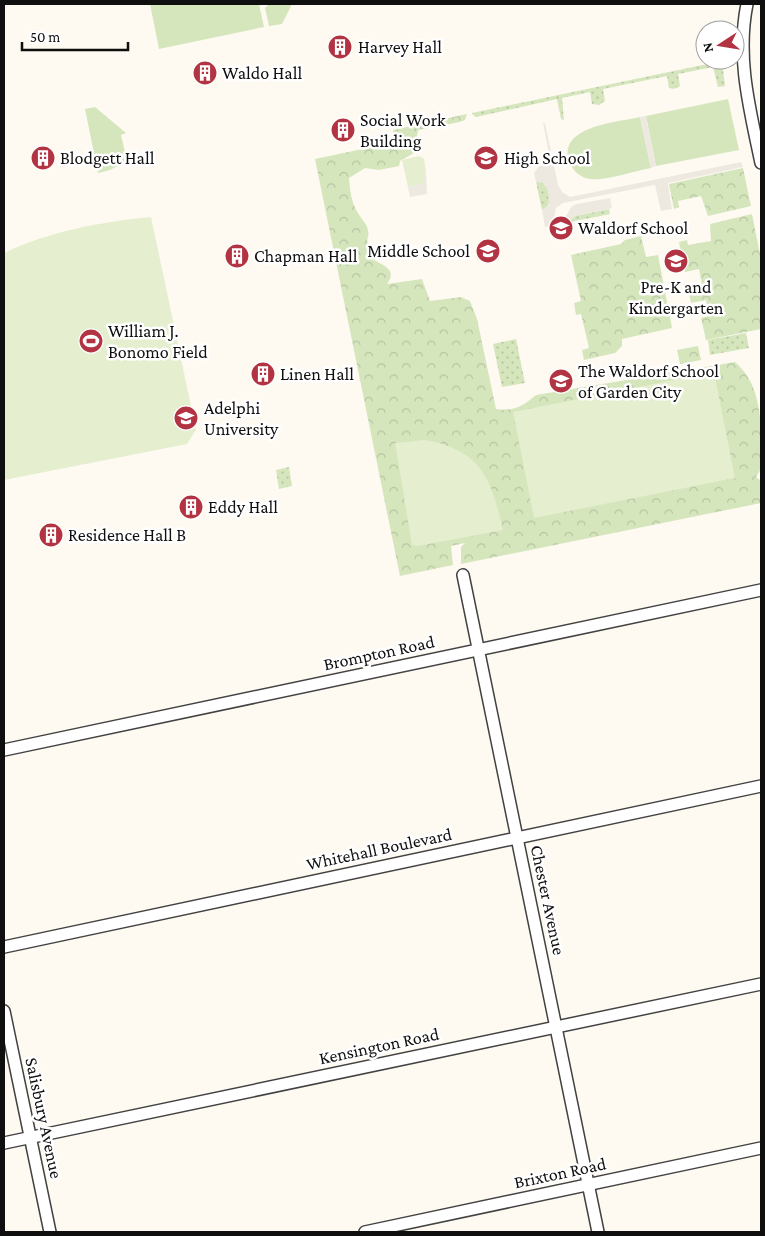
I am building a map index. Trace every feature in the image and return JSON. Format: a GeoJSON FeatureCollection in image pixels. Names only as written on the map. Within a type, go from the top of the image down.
{"type":"FeatureCollection","features":[{"type":"Feature","properties":{"kind":"street"},"geometry":{"type":"LineString","coordinates":[[747,4],[742,50],[743,73],[761,163]]}},
{"type":"Feature","properties":{"kind":"street","name":"Chester Avenue"},"geometry":{"type":"LineString","coordinates":[[463,575],[598,1232]]}},
{"type":"Feature","properties":{"kind":"street","name":"Brompton Road"},"geometry":{"type":"LineString","coordinates":[[4,750],[761,590]]}},
{"type":"Feature","properties":{"kind":"street","name":"Whitehall Boulevard"},"geometry":{"type":"LineString","coordinates":[[4,946],[761,786]]}},
{"type":"Feature","properties":{"kind":"street","name":"Kensington Road"},"geometry":{"type":"LineString","coordinates":[[4,1144],[761,984]]}},
{"type":"Feature","properties":{"kind":"street","name":"Salisbury Avenue"},"geometry":{"type":"LineString","coordinates":[[4,1011],[50,1232]]}},
{"type":"Feature","properties":{"kind":"street","name":"Brixton Road"},"geometry":{"type":"LineString","coordinates":[[365,1232],[761,1148]]}},
{"type":"Feature","properties":{"kind":"green space"},"geometry":{"type":"Polygon","coordinates":[[[150,4],[259,4],[264,27],[159,49],[150,4]]]}},
{"type":"Feature","properties":{"kind":"green space"},"geometry":{"type":"Polygon","coordinates":[[[269,4],[292,4],[282,24],[269,26],[265,8],[269,4]]]}},
{"type":"Feature","properties":{"kind":"green space"},"geometry":{"type":"Polygon","coordinates":[[[695,67],[695,70],[698,70],[678,74],[680,86],[674,89],[669,88],[667,76],[603,89],[605,101],[599,105],[592,104],[590,92],[562,98],[564,120],[561,119],[557,99],[476,117],[472,113],[695,67]]]}},
{"type":"Feature","properties":{"kind":"green space"},"geometry":{"type":"Polygon","coordinates":[[[714,70],[723,70],[725,86],[718,87],[714,70]]]}},
{"type":"Feature","properties":{"kind":"green space"},"geometry":{"type":"Polygon","coordinates":[[[728,99],[739,150],[656,166],[646,116],[728,99]]]}},
{"type":"Feature","properties":{"kind":"green space"},"geometry":{"type":"Polygon","coordinates":[[[95,107],[126,133],[121,135],[127,161],[110,170],[98,173],[85,109],[95,107]]]}},
{"type":"Feature","properties":{"kind":"green space"},"geometry":{"type":"Polygon","coordinates":[[[467,114],[465,120],[460,122],[418,130],[414,153],[400,161],[399,166],[379,170],[365,168],[349,178],[354,205],[368,229],[367,240],[373,259],[390,271],[391,275],[387,284],[422,279],[430,301],[461,297],[470,301],[477,319],[496,409],[513,409],[536,395],[735,362],[752,384],[759,411],[761,425],[761,469],[756,477],[761,481],[761,503],[461,564],[461,547],[465,543],[451,546],[453,565],[400,576],[315,159],[396,142],[393,130],[467,114]]]}},
{"type":"Feature","properties":{"kind":"green space"},"geometry":{"type":"Polygon","coordinates":[[[640,117],[651,168],[596,179],[584,177],[573,169],[568,151],[572,141],[580,134],[605,124],[640,117]]]}},
{"type":"Feature","properties":{"kind":"green space"},"geometry":{"type":"Polygon","coordinates":[[[419,156],[424,159],[426,172],[423,174],[423,184],[408,187],[402,160],[419,156]]]}},
{"type":"Feature","properties":{"kind":"green space"},"geometry":{"type":"Polygon","coordinates":[[[743,168],[751,206],[708,216],[701,196],[678,201],[679,207],[674,209],[669,184],[743,168]]]}},
{"type":"Feature","properties":{"kind":"green space"},"geometry":{"type":"Polygon","coordinates":[[[540,181],[547,189],[549,195],[548,206],[542,210],[536,182],[540,181]]]}},
{"type":"Feature","properties":{"kind":"green space"},"geometry":{"type":"Polygon","coordinates":[[[609,209],[610,214],[555,225],[555,223],[572,219],[575,216],[609,209]]]}},
{"type":"Feature","properties":{"kind":"green space"},"geometry":{"type":"Polygon","coordinates":[[[752,214],[761,259],[761,329],[706,340],[701,318],[709,316],[706,300],[691,303],[688,288],[702,285],[699,269],[685,272],[679,242],[687,240],[688,245],[711,241],[710,224],[752,214]]]}},
{"type":"Feature","properties":{"kind":"green space","name":"William J. Bonomo Field"},"geometry":{"type":"Polygon","coordinates":[[[151,217],[196,430],[187,444],[4,480],[4,253],[21,245],[58,233],[113,222],[151,217]]]}},
{"type":"Feature","properties":{"kind":"green space"},"geometry":{"type":"Polygon","coordinates":[[[641,236],[646,257],[658,255],[672,328],[622,339],[622,346],[615,353],[584,360],[582,350],[589,348],[581,314],[576,315],[574,303],[581,301],[571,255],[621,244],[625,240],[641,236]]]}},
{"type":"Feature","properties":{"kind":"green space"},"geometry":{"type":"Polygon","coordinates":[[[746,333],[749,348],[710,355],[708,340],[746,333]]]}},
{"type":"Feature","properties":{"kind":"green space"},"geometry":{"type":"Polygon","coordinates":[[[516,339],[525,383],[502,387],[493,344],[516,339]]]}},
{"type":"Feature","properties":{"kind":"green space"},"geometry":{"type":"Polygon","coordinates":[[[698,346],[701,360],[680,364],[677,350],[698,346]]]}},
{"type":"Feature","properties":{"kind":"green space"},"geometry":{"type":"Polygon","coordinates":[[[714,372],[735,478],[534,518],[513,412],[714,372]]]}},
{"type":"Feature","properties":{"kind":"green space"},"geometry":{"type":"Polygon","coordinates":[[[425,440],[459,451],[481,469],[494,495],[503,530],[418,546],[412,545],[395,443],[425,440]]]}},
{"type":"Feature","properties":{"kind":"green space"},"geometry":{"type":"Polygon","coordinates":[[[289,467],[292,486],[279,489],[276,470],[289,467]]]}},
{"type":"Feature","properties":{"kind":"shaded area"},"geometry":{"type":"Polygon","coordinates":[[[646,116],[656,166],[651,168],[640,117],[646,116]]]}},
{"type":"Feature","properties":{"kind":"shaded area"},"geometry":{"type":"Polygon","coordinates":[[[543,123],[545,123],[558,185],[562,192],[570,197],[741,162],[743,167],[668,183],[672,209],[661,211],[655,185],[563,203],[556,208],[554,218],[566,216],[572,206],[577,204],[610,198],[612,208],[575,216],[572,219],[545,227],[542,210],[549,206],[548,189],[544,183],[536,182],[534,173],[539,166],[551,164],[543,123]]]}},
{"type":"Feature","properties":{"kind":"shaded area"},"geometry":{"type":"Polygon","coordinates":[[[426,172],[427,194],[410,197],[408,187],[423,184],[423,174],[426,172]]]}},
{"type":"Feature","properties":{"kind":"place","name":"Harvey Hall"},"geometry":{"type":"Point","coordinates":[340,47]}},
{"type":"Feature","properties":{"kind":"place","name":"Waldo Hall"},"geometry":{"type":"Point","coordinates":[205,73]}},
{"type":"Feature","properties":{"kind":"place","name":"Social Work Building"},"geometry":{"type":"Point","coordinates":[343,130]}},
{"type":"Feature","properties":{"kind":"place","name":"Blodgett Hall"},"geometry":{"type":"Point","coordinates":[43,158]}},
{"type":"Feature","properties":{"kind":"place","name":"High School"},"geometry":{"type":"Point","coordinates":[486,158]}},
{"type":"Feature","properties":{"kind":"place","name":"Waldorf School"},"geometry":{"type":"Point","coordinates":[561,228]}},
{"type":"Feature","properties":{"kind":"place","name":"Middle School"},"geometry":{"type":"Point","coordinates":[488,251]}},
{"type":"Feature","properties":{"kind":"place","name":"Chapman Hall"},"geometry":{"type":"Point","coordinates":[237,256]}},
{"type":"Feature","properties":{"kind":"place","name":"Pre-K and Kindergarten"},"geometry":{"type":"Point","coordinates":[676,261]}},
{"type":"Feature","properties":{"kind":"place","name":"William J. Bonomo Field"},"geometry":{"type":"Point","coordinates":[91,341]}},
{"type":"Feature","properties":{"kind":"place","name":"Linen Hall"},"geometry":{"type":"Point","coordinates":[263,374]}},
{"type":"Feature","properties":{"kind":"place","name":"The Waldorf School of Garden City"},"geometry":{"type":"Point","coordinates":[561,381]}},
{"type":"Feature","properties":{"kind":"place","name":"Adelphi University"},"geometry":{"type":"Point","coordinates":[186,418]}},
{"type":"Feature","properties":{"kind":"place","name":"Eddy Hall"},"geometry":{"type":"Point","coordinates":[191,507]}},
{"type":"Feature","properties":{"kind":"place","name":"Residence Hall B"},"geometry":{"type":"Point","coordinates":[51,535]}}]}
